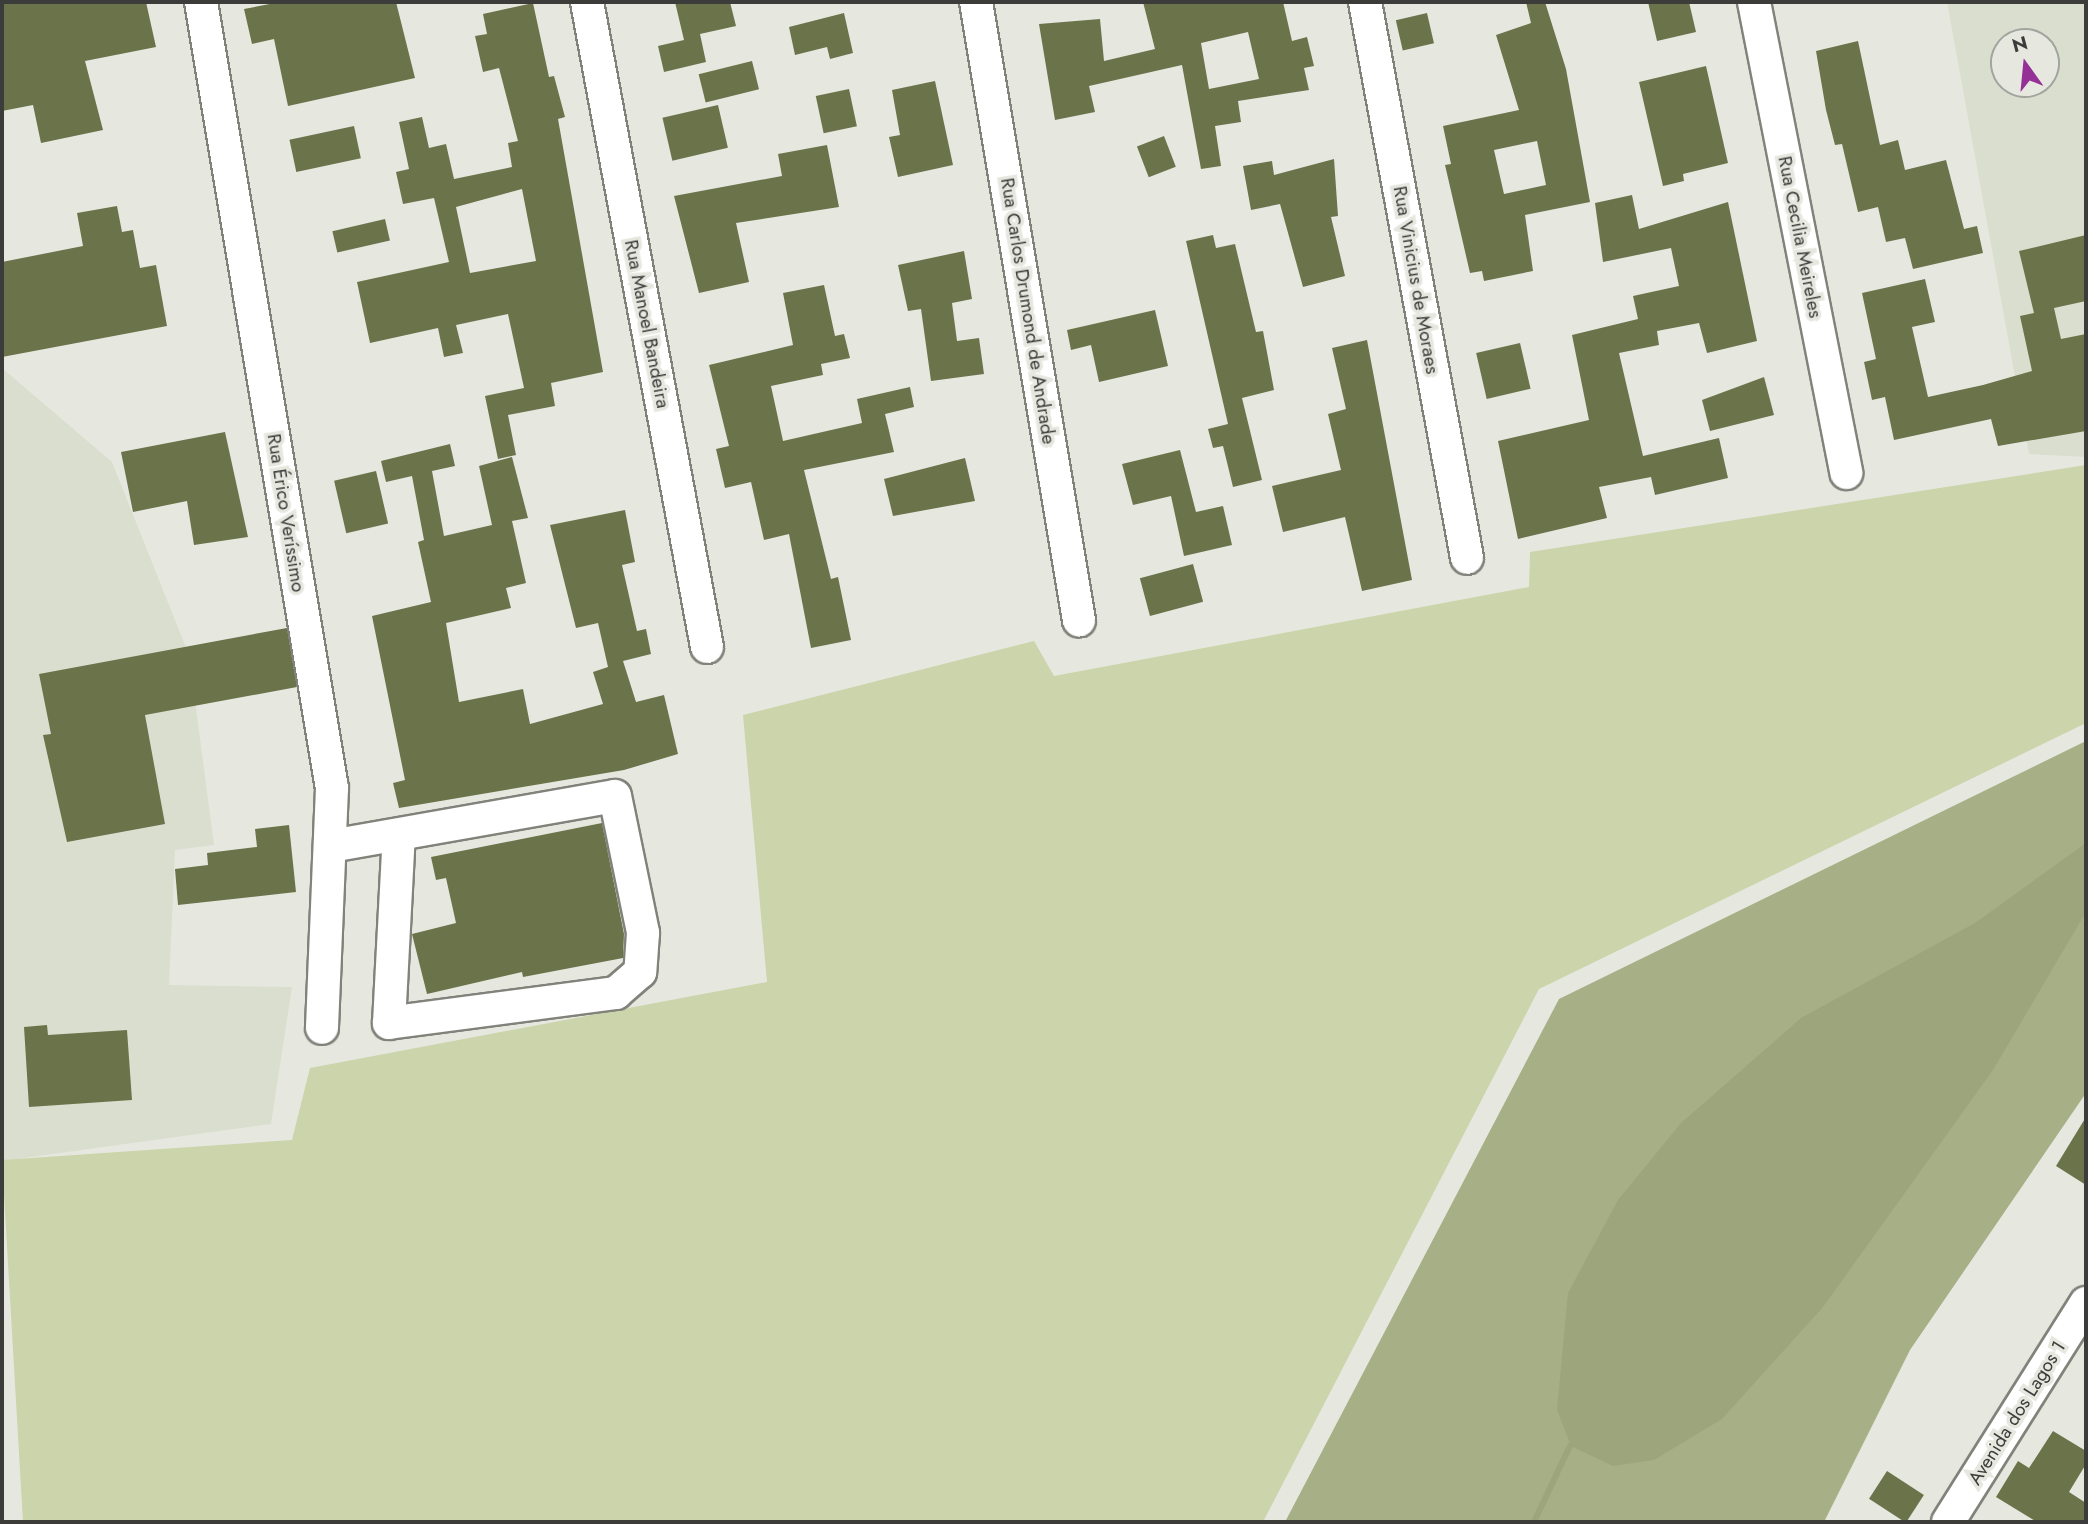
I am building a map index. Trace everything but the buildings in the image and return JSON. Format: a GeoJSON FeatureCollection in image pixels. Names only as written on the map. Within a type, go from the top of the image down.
{"type":"FeatureCollection","features":[{"type":"Feature","properties":{"kind":"street","name":"Rua Érico Veríssimo"},"geometry":{"type":"LineString","coordinates":[[201,2],[332,788],[322,1028]]}},
{"type":"Feature","properties":{"kind":"street","name":"Rua Manoel Bandeira"},"geometry":{"type":"LineString","coordinates":[[587,2],[707,647]]}},
{"type":"Feature","properties":{"kind":"street","name":"Rua Carlos Drumond de Andrade"},"geometry":{"type":"LineString","coordinates":[[976,2],[1079,620]]}},
{"type":"Feature","properties":{"kind":"street","name":"Rua Vinicius de Moraes"},"geometry":{"type":"LineString","coordinates":[[1366,2],[1466,558]]}},
{"type":"Feature","properties":{"kind":"street","name":"Rua Cecilia Meireles"},"geometry":{"type":"LineString","coordinates":[[1754,2],[1846,473]]}},
{"type":"Feature","properties":{"kind":"street"},"geometry":{"type":"LineString","coordinates":[[331,846],[615,796],[643,933],[640,972],[616,993],[389,1023],[399,835]]}},
{"type":"Feature","properties":{"kind":"street","name":"Avenida dos Lagos 1"},"geometry":{"type":"LineString","coordinates":[[1948,1522],[2086,1303]]}},
{"type":"Feature","properties":{"kind":"shaded area"},"geometry":{"type":"Polygon","coordinates":[[[1947,2],[2086,2],[2086,457],[2029,454],[1947,2]]]}},
{"type":"Feature","properties":{"kind":"shaded area"},"geometry":{"type":"Polygon","coordinates":[[[2,368],[112,462],[189,655],[214,845],[175,850],[169,985],[292,987],[271,1124],[2,1161],[2,368]]]}},
{"type":"Feature","properties":{"kind":"shaded area"},"geometry":{"type":"Polygon","coordinates":[[[2086,465],[2086,723],[1539,989],[1263,1522],[23,1522],[2,1160],[292,1140],[310,1068],[767,982],[743,715],[1034,641],[1054,676],[1529,587],[1530,552],[2086,465]]]}},
{"type":"Feature","properties":{"kind":"shaded area"},"geometry":{"type":"Polygon","coordinates":[[[2086,741],[2086,1093],[1910,1350],[1824,1522],[1285,1522],[1559,999],[2086,741]]]}},
{"type":"Feature","properties":{"kind":"shaded area"},"geometry":{"type":"Polygon","coordinates":[[[2086,843],[2086,912],[1993,1070],[1823,1307],[1722,1419],[1654,1460],[1613,1466],[1571,1446],[1557,1410],[1568,1293],[1618,1200],[1681,1123],[1801,1018],[1975,923],[2086,843]]]}},
{"type":"Feature","properties":{"kind":"waterway"},"geometry":{"type":"LineString","coordinates":[[1534,1522],[1570,1446]]}}]}
